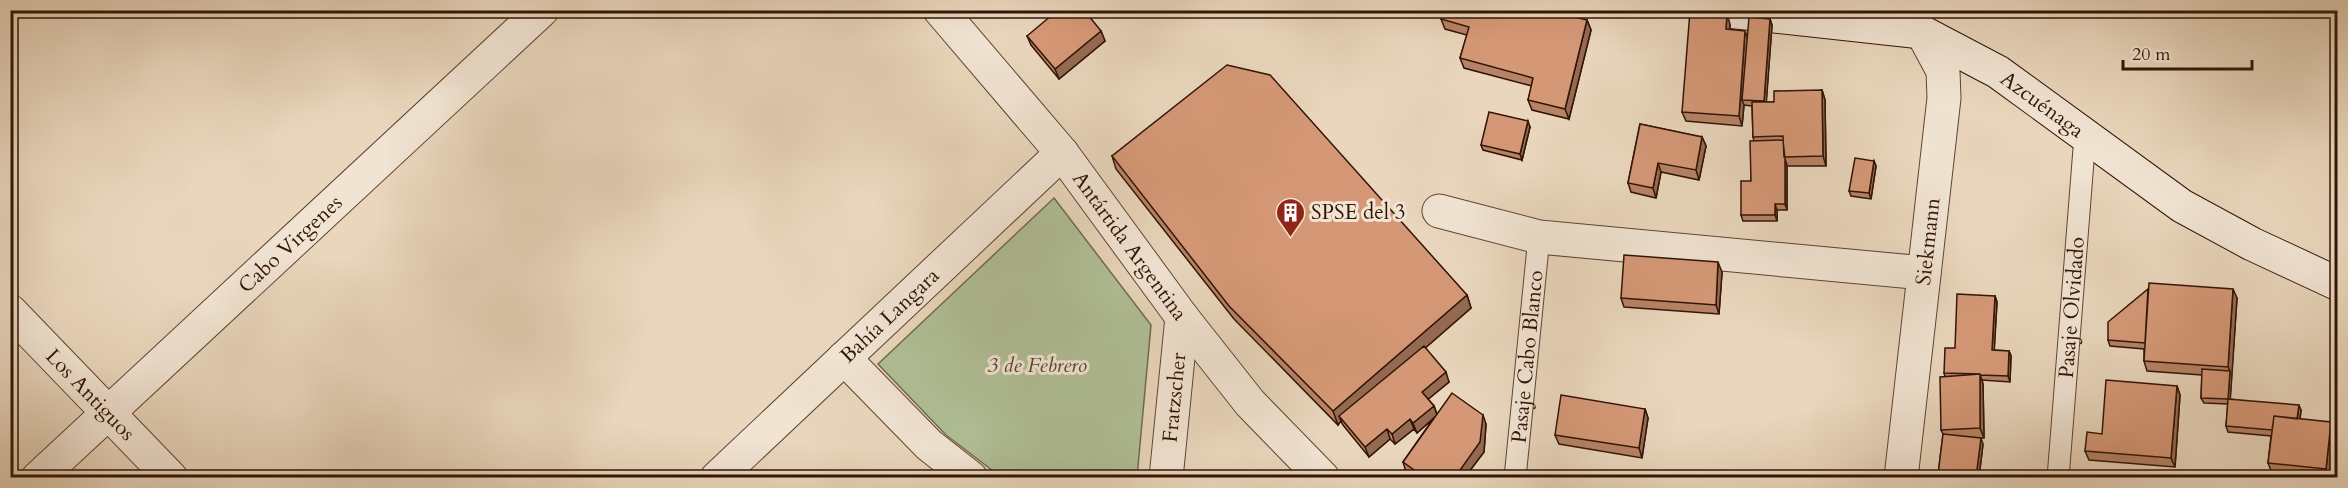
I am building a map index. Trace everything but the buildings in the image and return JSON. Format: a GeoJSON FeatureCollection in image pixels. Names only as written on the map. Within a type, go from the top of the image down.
{"type":"FeatureCollection","features":[{"type":"Feature","properties":{"kind":"street","name":"Cabo Virgenes"},"geometry":{"type":"LineString","coordinates":[[38,477],[542,10]]}},
{"type":"Feature","properties":{"kind":"street","name":"Antártida Argentina"},"geometry":{"type":"LineString","coordinates":[[940,10],[1062,153],[1182,317],[1250,403],[1323,477]]}},
{"type":"Feature","properties":{"kind":"street","name":"Azcuénaga"},"geometry":{"type":"LineString","coordinates":[[1718,10],[1920,21],[1998,72],[2182,206],[2252,244],[2337,284]]}},
{"type":"Feature","properties":{"kind":"street","name":"Siekmann"},"geometry":{"type":"LineString","coordinates":[[1902,477],[1944,98],[1943,71],[1920,21]]}},
{"type":"Feature","properties":{"kind":"street","name":"Bahía Langara"},"geometry":{"type":"LineString","coordinates":[[717,477],[1062,153]]}},
{"type":"Feature","properties":{"kind":"street"},"geometry":{"type":"LineString","coordinates":[[1438,211],[1539,237],[1924,273]]}},
{"type":"Feature","properties":{"kind":"street","name":"Los Antiguos"},"geometry":{"type":"LineString","coordinates":[[10,310],[171,477]]}},
{"type":"Feature","properties":{"kind":"street","name":"Fratzscher"},"geometry":{"type":"LineString","coordinates":[[1166,477],[1182,317]]}},
{"type":"Feature","properties":{"kind":"street"},"geometry":{"type":"LineString","coordinates":[[844,358],[929,445],[971,477]]}},
{"type":"Feature","properties":{"kind":"lane","name":"Pasaje Olvidado"},"geometry":{"type":"LineString","coordinates":[[2058,477],[2085,136]]}},
{"type":"Feature","properties":{"kind":"lane","name":"Pasaje Cabo Blanco"},"geometry":{"type":"LineString","coordinates":[[1515,477],[1539,237]]}},
{"type":"Feature","properties":{"kind":"green space","name":"3 de Febrero"},"geometry":{"type":"Polygon","coordinates":[[[1054,198],[1151,325],[1137,477],[1001,477],[946,435],[878,364],[1054,198]]]}},
{"type":"Feature","properties":{"kind":"place","name":"SPSE del 3"},"geometry":{"type":"Point","coordinates":[1290,238]}}]}
